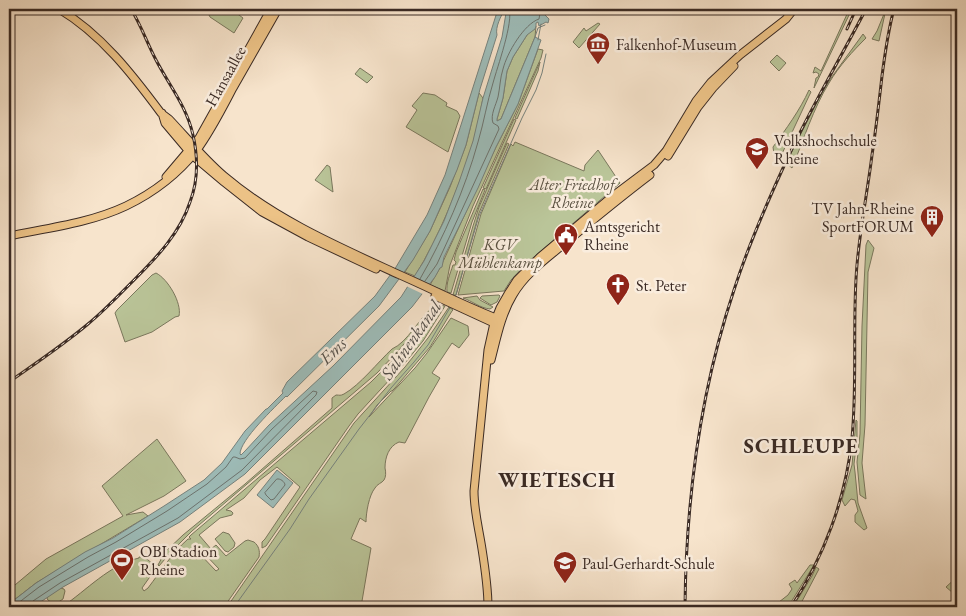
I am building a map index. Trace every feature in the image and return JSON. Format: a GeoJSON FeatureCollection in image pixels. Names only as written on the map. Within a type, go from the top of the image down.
{"type":"FeatureCollection","features":[{"type":"Feature","properties":{"kind":"main road"},"geometry":{"type":"LineString","coordinates":[[59,9],[110,50],[161,113],[182,133],[193,150]]}},
{"type":"Feature","properties":{"kind":"main road","name":"Hansaallee"},"geometry":{"type":"LineString","coordinates":[[193,150],[233,74],[271,9]]}},
{"type":"Feature","properties":{"kind":"main road","name":"Hansaallee"},"geometry":{"type":"LineString","coordinates":[[193,150],[218,116],[278,9]]}},
{"type":"Feature","properties":{"kind":"main road"},"geometry":{"type":"LineString","coordinates":[[488,607],[482,548],[475,512],[474,491],[488,350],[498,322],[514,293],[533,271],[662,164],[695,113],[704,94],[723,70],[786,19],[794,9]]}},
{"type":"Feature","properties":{"kind":"main road"},"geometry":{"type":"LineString","coordinates":[[704,94],[737,63],[784,26],[800,9]]}},
{"type":"Feature","properties":{"kind":"main road"},"geometry":{"type":"LineString","coordinates":[[161,113],[165,123],[224,182],[262,212],[308,237],[498,322]]}},
{"type":"Feature","properties":{"kind":"main road"},"geometry":{"type":"LineString","coordinates":[[182,133],[194,134],[207,124]]}},
{"type":"Feature","properties":{"kind":"main road"},"geometry":{"type":"LineString","coordinates":[[9,236],[98,217],[126,206],[162,185],[173,176],[193,150]]}},
{"type":"Feature","properties":{"kind":"green space"},"geometry":{"type":"Polygon","coordinates":[[[209,9],[231,9],[243,18],[234,33],[210,17],[209,9]]]}},
{"type":"Feature","properties":{"kind":"green space"},"geometry":{"type":"Polygon","coordinates":[[[886,9],[879,41],[872,39],[877,31],[886,9]]]}},
{"type":"Feature","properties":{"kind":"green space"},"geometry":{"type":"Polygon","coordinates":[[[848,12],[850,13],[814,88],[819,74],[813,73],[815,67],[821,71],[848,12]]]}},
{"type":"Feature","properties":{"kind":"green space"},"geometry":{"type":"Polygon","coordinates":[[[598,23],[600,24],[579,48],[573,42],[584,28],[586,31],[598,23]]]}},
{"type":"Feature","properties":{"kind":"green space"},"geometry":{"type":"Polygon","coordinates":[[[536,26],[535,37],[501,119],[497,121],[507,71],[513,57],[527,35],[536,26]]]}},
{"type":"Feature","properties":{"kind":"green space"},"geometry":{"type":"Polygon","coordinates":[[[863,34],[866,38],[851,53],[823,93],[792,168],[786,163],[820,96],[831,78],[863,34]]]}},
{"type":"Feature","properties":{"kind":"green space"},"geometry":{"type":"Polygon","coordinates":[[[538,49],[543,50],[541,58],[473,206],[450,265],[445,291],[430,285],[441,266],[518,104],[538,49]]]}},
{"type":"Feature","properties":{"kind":"green space"},"geometry":{"type":"Polygon","coordinates":[[[777,55],[786,63],[779,71],[770,62],[777,55]]]}},
{"type":"Feature","properties":{"kind":"green space"},"geometry":{"type":"Polygon","coordinates":[[[540,62],[538,71],[517,119],[515,118],[540,62]]]}},
{"type":"Feature","properties":{"kind":"green space"},"geometry":{"type":"Polygon","coordinates":[[[360,68],[373,77],[367,83],[355,74],[360,68]]]}},
{"type":"Feature","properties":{"kind":"green space"},"geometry":{"type":"Polygon","coordinates":[[[809,90],[811,92],[780,158],[774,154],[773,147],[797,112],[809,90]]]}},
{"type":"Feature","properties":{"kind":"green space"},"geometry":{"type":"Polygon","coordinates":[[[423,93],[435,95],[447,103],[446,106],[457,111],[460,116],[448,152],[406,127],[417,110],[412,106],[423,93]]]}},
{"type":"Feature","properties":{"kind":"green space"},"geometry":{"type":"Polygon","coordinates":[[[479,93],[483,98],[467,160],[440,228],[415,276],[405,272],[430,231],[450,187],[466,145],[479,93]]]}},
{"type":"Feature","properties":{"kind":"green space"},"geometry":{"type":"Polygon","coordinates":[[[514,119],[516,120],[486,189],[483,188],[514,119]]]}},
{"type":"Feature","properties":{"kind":"green space","name":"KGV Mühlenkamp"},"geometry":{"type":"Polygon","coordinates":[[[515,142],[584,171],[585,165],[598,150],[620,183],[527,263],[511,280],[504,291],[458,295],[481,214],[511,144],[513,146],[515,142]]]}},
{"type":"Feature","properties":{"kind":"green space"},"geometry":{"type":"Polygon","coordinates":[[[507,143],[509,144],[479,213],[457,292],[456,295],[453,295],[479,207],[507,143]]]}},
{"type":"Feature","properties":{"kind":"green space"},"geometry":{"type":"Polygon","coordinates":[[[327,165],[330,167],[333,192],[315,180],[327,165]]]}},
{"type":"Feature","properties":{"kind":"green space"},"geometry":{"type":"Polygon","coordinates":[[[483,189],[485,190],[472,222],[451,293],[447,292],[448,278],[456,262],[454,260],[456,252],[483,189]]]}},
{"type":"Feature","properties":{"kind":"green space"},"geometry":{"type":"Polygon","coordinates":[[[868,240],[874,248],[868,272],[865,425],[862,463],[866,499],[860,495],[857,462],[860,434],[866,245],[868,240]]]}},
{"type":"Feature","properties":{"kind":"green space"},"geometry":{"type":"Polygon","coordinates":[[[156,273],[165,280],[173,292],[178,305],[179,316],[152,332],[125,342],[115,313],[156,273]]]}},
{"type":"Feature","properties":{"kind":"green space"},"geometry":{"type":"Polygon","coordinates":[[[499,295],[497,302],[491,305],[480,298],[482,296],[499,295]]]}},
{"type":"Feature","properties":{"kind":"green space"},"geometry":{"type":"Polygon","coordinates":[[[477,296],[480,300],[493,307],[490,309],[479,306],[463,298],[477,296]]]}},
{"type":"Feature","properties":{"kind":"green space"},"geometry":{"type":"Polygon","coordinates":[[[440,305],[445,306],[423,341],[349,426],[266,546],[262,548],[262,542],[300,487],[277,467],[260,480],[244,498],[226,510],[231,511],[232,515],[220,518],[199,535],[211,549],[216,545],[226,556],[248,540],[254,542],[259,549],[259,557],[224,607],[62,607],[108,572],[139,557],[146,558],[158,568],[156,570],[152,569],[154,571],[142,588],[144,591],[148,588],[177,550],[188,539],[191,539],[189,537],[191,535],[371,382],[398,355],[440,305]],[[199,548],[197,551],[216,571],[219,569],[199,548]]]}},
{"type":"Feature","properties":{"kind":"green space"},"geometry":{"type":"Polygon","coordinates":[[[434,306],[399,350],[377,373],[192,531],[158,565],[165,552],[183,535],[332,408],[332,398],[336,395],[344,394],[356,385],[392,349],[403,341],[434,306]]]}},
{"type":"Feature","properties":{"kind":"green space"},"geometry":{"type":"Polygon","coordinates":[[[449,307],[453,310],[430,347],[395,388],[377,405],[369,417],[415,368],[451,318],[468,326],[469,335],[459,348],[452,343],[432,373],[440,378],[405,443],[399,442],[388,452],[385,464],[385,479],[376,487],[371,495],[366,522],[360,518],[351,539],[371,548],[361,607],[227,607],[354,423],[405,367],[449,307]]]}},
{"type":"Feature","properties":{"kind":"green space"},"geometry":{"type":"Polygon","coordinates":[[[856,420],[857,439],[854,464],[858,503],[867,528],[864,530],[855,522],[855,515],[858,511],[855,500],[851,499],[845,506],[842,500],[852,465],[856,420]]]}},
{"type":"Feature","properties":{"kind":"green space"},"geometry":{"type":"Polygon","coordinates":[[[157,439],[186,481],[164,496],[126,515],[143,512],[148,516],[36,583],[9,604],[9,590],[46,559],[123,516],[102,486],[157,439]]]}},
{"type":"Feature","properties":{"kind":"green space"},"geometry":{"type":"Polygon","coordinates":[[[223,532],[229,534],[235,543],[234,547],[228,552],[215,539],[223,532]]]}},
{"type":"Feature","properties":{"kind":"green space"},"geometry":{"type":"Polygon","coordinates":[[[810,565],[814,565],[788,607],[777,607],[779,602],[792,589],[789,584],[795,580],[797,583],[810,565]]]}},
{"type":"Feature","properties":{"kind":"green space"},"geometry":{"type":"Polygon","coordinates":[[[816,567],[819,569],[799,607],[793,607],[812,576],[816,567]]]}},
{"type":"Feature","properties":{"kind":"green space"},"geometry":{"type":"Polygon","coordinates":[[[957,577],[957,601],[951,595],[953,593],[946,587],[957,577]]]}},
{"type":"Feature","properties":{"kind":"green space"},"geometry":{"type":"Polygon","coordinates":[[[60,588],[65,591],[63,599],[53,604],[47,599],[48,595],[60,588]]]}},
{"type":"Feature","properties":{"kind":"water","name":"Ems"},"geometry":{"type":"Polygon","coordinates":[[[498,9],[505,9],[500,18],[466,145],[430,231],[413,260],[379,306],[267,415],[252,432],[240,454],[333,366],[401,297],[424,261],[444,221],[459,182],[473,141],[508,9],[548,9],[545,15],[549,19],[548,23],[546,22],[539,26],[538,22],[536,23],[535,29],[527,35],[513,57],[507,71],[497,121],[501,119],[535,37],[541,40],[518,104],[444,257],[442,267],[412,307],[245,474],[180,522],[63,587],[33,607],[9,607],[9,604],[36,583],[85,552],[113,538],[204,480],[222,463],[245,431],[283,393],[282,391],[287,382],[375,296],[396,267],[427,215],[445,175],[498,9]]]}},
{"type":"Feature","properties":{"kind":"water"},"geometry":{"type":"Polygon","coordinates":[[[277,470],[293,483],[273,508],[257,495],[277,470]]]}},
{"type":"Feature","properties":{"kind":"pier"},"geometry":{"type":"Polygon","coordinates":[[[412,276],[432,286],[425,295],[406,286],[412,276]]]}},
{"type":"Feature","properties":{"kind":"waterway","name":"Salinenkanal"},"geometry":{"type":"LineString","coordinates":[[538,40],[541,24]]}},
{"type":"Feature","properties":{"kind":"waterway"},"geometry":{"type":"LineString","coordinates":[[535,37],[538,28],[545,25]]}},
{"type":"Feature","properties":{"kind":"waterway","name":"Salinenkanal"},"geometry":{"type":"LineString","coordinates":[[455,298],[479,216],[536,90],[546,54]]}},
{"type":"Feature","properties":{"kind":"waterway","name":"Salinenkanal"},"geometry":{"type":"LineString","coordinates":[[234,607],[359,429],[428,345],[451,306]]}},
{"type":"Feature","properties":{"kind":"railway"},"geometry":{"type":"LineString","coordinates":[[9,382],[88,324],[143,271],[174,234],[186,213],[193,194],[196,177],[195,143],[187,115],[156,60],[131,9]]}},
{"type":"Feature","properties":{"kind":"railway"},"geometry":{"type":"LineString","coordinates":[[847,29],[856,9]]}},
{"type":"Feature","properties":{"kind":"railway"},"geometry":{"type":"LineString","coordinates":[[685,607],[688,527],[697,447],[712,368],[722,329],[746,255],[774,187],[808,117],[866,9]]}},
{"type":"Feature","properties":{"kind":"railway"},"geometry":{"type":"LineString","coordinates":[[791,607],[814,568],[832,526],[845,483],[849,460],[854,398],[857,263],[884,59],[894,9]]}},
{"type":"Feature","properties":{"kind":"place","name":"Falkenhof-Museum"},"geometry":{"type":"Point","coordinates":[598,65]}},
{"type":"Feature","properties":{"kind":"place","name":"Volkshochschule Rheine"},"geometry":{"type":"Point","coordinates":[757,170]}},
{"type":"Feature","properties":{"kind":"place","name":"TV Jahn-Rheine SportFORUM"},"geometry":{"type":"Point","coordinates":[932,238]}},
{"type":"Feature","properties":{"kind":"place","name":"Amtsgericht Rheine"},"geometry":{"type":"Point","coordinates":[566,256]}},
{"type":"Feature","properties":{"kind":"place","name":"St. Peter"},"geometry":{"type":"Point","coordinates":[618,306]}},
{"type":"Feature","properties":{"kind":"place","name":"OBI Stadion Rheine"},"geometry":{"type":"Point","coordinates":[122,581]}},
{"type":"Feature","properties":{"kind":"place","name":"Paul-Gerhardt-Schule"},"geometry":{"type":"Point","coordinates":[565,584]}},
{"type":"Feature","properties":{"kind":"district","name":"SCHLEUPE"},"geometry":{"type":"Point","coordinates":[801,446]}},
{"type":"Feature","properties":{"kind":"district","name":"WIETESCH"},"geometry":{"type":"Point","coordinates":[557,480]}},
{"type":"Feature","properties":{"kind":"park label","name":"Alter Friedhof Rheine"},"geometry":{"type":"Point","coordinates":[572,193]}}]}
